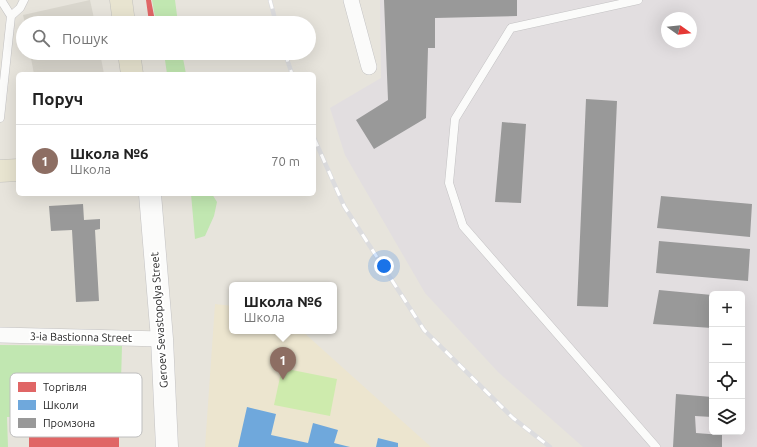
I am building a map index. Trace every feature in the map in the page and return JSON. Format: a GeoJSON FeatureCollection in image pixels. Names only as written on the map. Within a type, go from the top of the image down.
{"type":"FeatureCollection","features":[{"type":"Feature","properties":{"kind":"main road"},"geometry":{"type":"LineString","coordinates":[[121,0],[123,16]]}},
{"type":"Feature","properties":{"kind":"main road"},"geometry":{"type":"LineString","coordinates":[[130,60],[132,72]]}},
{"type":"Feature","properties":{"kind":"main road"},"geometry":{"type":"LineString","coordinates":[[0,171],[16,170]]}},
{"type":"Feature","properties":{"kind":"main road","name":"Geroev Sevastopolya Street"},"geometry":{"type":"LineString","coordinates":[[150,196],[162,339],[167,447]]}},
{"type":"Feature","properties":{"kind":"street"},"geometry":{"type":"LineString","coordinates":[[351,0],[369,67]]}},
{"type":"Feature","properties":{"kind":"street","name":"3-ia Bastionna Street"},"geometry":{"type":"LineString","coordinates":[[0,336],[162,339]]}},
{"type":"Feature","properties":{"kind":"lane"},"geometry":{"type":"LineString","coordinates":[[0,118],[11,16],[1,0]]}},
{"type":"Feature","properties":{"kind":"lane"},"geometry":{"type":"LineString","coordinates":[[11,16],[20,8],[24,0]]}},
{"type":"Feature","properties":{"kind":"lane"},"geometry":{"type":"LineString","coordinates":[[638,0],[511,28],[455,119],[449,183],[463,226],[656,447]]}},
{"type":"Feature","properties":{"kind":"shaded area"},"geometry":{"type":"Polygon","coordinates":[[[90,0],[93,16],[23,16],[90,0]]]}},
{"type":"Feature","properties":{"kind":"shaded area"},"geometry":{"type":"Polygon","coordinates":[[[380,0],[757,0],[757,447],[583,447],[498,372],[425,293],[345,155],[330,108],[381,78],[380,0]]]}},
{"type":"Feature","properties":{"kind":"shaded area"},"geometry":{"type":"Polygon","coordinates":[[[31,60],[101,60],[104,72],[34,72],[31,60]]]}},
{"type":"Feature","properties":{"kind":"shaded area"},"geometry":{"type":"Polygon","coordinates":[[[215,304],[229,306],[229,334],[305,334],[431,447],[205,447],[215,304]]]}},
{"type":"Feature","properties":{"kind":"green space"},"geometry":{"type":"Polygon","coordinates":[[[152,0],[175,0],[177,16],[155,16],[152,0]]]}},
{"type":"Feature","properties":{"kind":"green space"},"geometry":{"type":"Polygon","coordinates":[[[165,60],[183,60],[186,72],[167,72],[165,60]]]}},
{"type":"Feature","properties":{"kind":"green space"},"geometry":{"type":"Polygon","coordinates":[[[191,196],[213,196],[217,202],[214,216],[205,236],[195,239],[191,196]]]}},
{"type":"Feature","properties":{"kind":"green space"},"geometry":{"type":"Polygon","coordinates":[[[0,345],[122,346],[121,373],[10,373],[10,417],[7,417],[8,447],[0,447],[0,345]]]}},
{"type":"Feature","properties":{"kind":"green space"},"geometry":{"type":"Polygon","coordinates":[[[282,368],[337,379],[330,416],[274,405],[282,368]]]}},
{"type":"Feature","properties":{"kind":"building: Торгівля"},"geometry":{"type":"Polygon","coordinates":[[[146,0],[151,0],[154,16],[148,16],[146,0]]]}},
{"type":"Feature","properties":{"kind":"building: Торгівля"},"geometry":{"type":"Polygon","coordinates":[[[29,437],[119,437],[119,447],[29,447],[29,437]]]}},
{"type":"Feature","properties":{"kind":"building: Школи"},"geometry":{"type":"Polygon","coordinates":[[[247,407],[276,414],[271,435],[308,443],[313,423],[338,430],[334,443],[350,447],[238,447],[247,407]]]}},
{"type":"Feature","properties":{"kind":"building: Школи"},"geometry":{"type":"Polygon","coordinates":[[[378,438],[398,443],[398,447],[376,447],[378,438]]]}},
{"type":"Feature","properties":{"kind":"building: Промзона"},"geometry":{"type":"Polygon","coordinates":[[[384,0],[517,0],[517,16],[435,18],[435,48],[428,48],[426,118],[374,149],[356,120],[388,100],[384,0]]]}},
{"type":"Feature","properties":{"kind":"building: Промзона"},"geometry":{"type":"Polygon","coordinates":[[[586,99],[617,101],[608,307],[577,306],[586,99]]]}},
{"type":"Feature","properties":{"kind":"building: Промзона"},"geometry":{"type":"Polygon","coordinates":[[[502,122],[526,124],[521,203],[495,202],[502,122]]]}},
{"type":"Feature","properties":{"kind":"building: Промзона"},"geometry":{"type":"Polygon","coordinates":[[[661,196],[752,204],[750,237],[657,228],[661,196]]]}},
{"type":"Feature","properties":{"kind":"building: Промзона"},"geometry":{"type":"Polygon","coordinates":[[[83,204],[84,220],[100,219],[100,229],[95,230],[99,301],[76,302],[72,230],[51,231],[49,206],[83,204]]]}},
{"type":"Feature","properties":{"kind":"building: Промзона"},"geometry":{"type":"Polygon","coordinates":[[[659,241],[750,249],[748,281],[656,273],[659,241]]]}},
{"type":"Feature","properties":{"kind":"building: Промзона"},"geometry":{"type":"Polygon","coordinates":[[[659,290],[709,295],[709,328],[653,324],[659,290]]]}},
{"type":"Feature","properties":{"kind":"building: Промзона"},"geometry":{"type":"Polygon","coordinates":[[[676,394],[709,397],[709,417],[695,416],[696,433],[722,435],[722,447],[673,447],[676,394]]]}},
{"type":"Feature","properties":{"kind":"railway"},"geometry":{"type":"LineString","coordinates":[[270,0],[274,16]]}},
{"type":"Feature","properties":{"kind":"railway"},"geometry":{"type":"LineString","coordinates":[[287,60],[291,72]]}},
{"type":"Feature","properties":{"kind":"railway"},"geometry":{"type":"LineString","coordinates":[[316,143],[344,206],[424,330],[513,418],[550,447]]}},
{"type":"Feature","properties":{"kind":"place","name":"Школа №6"},"geometry":{"type":"Point","coordinates":[283,380]}}]}
